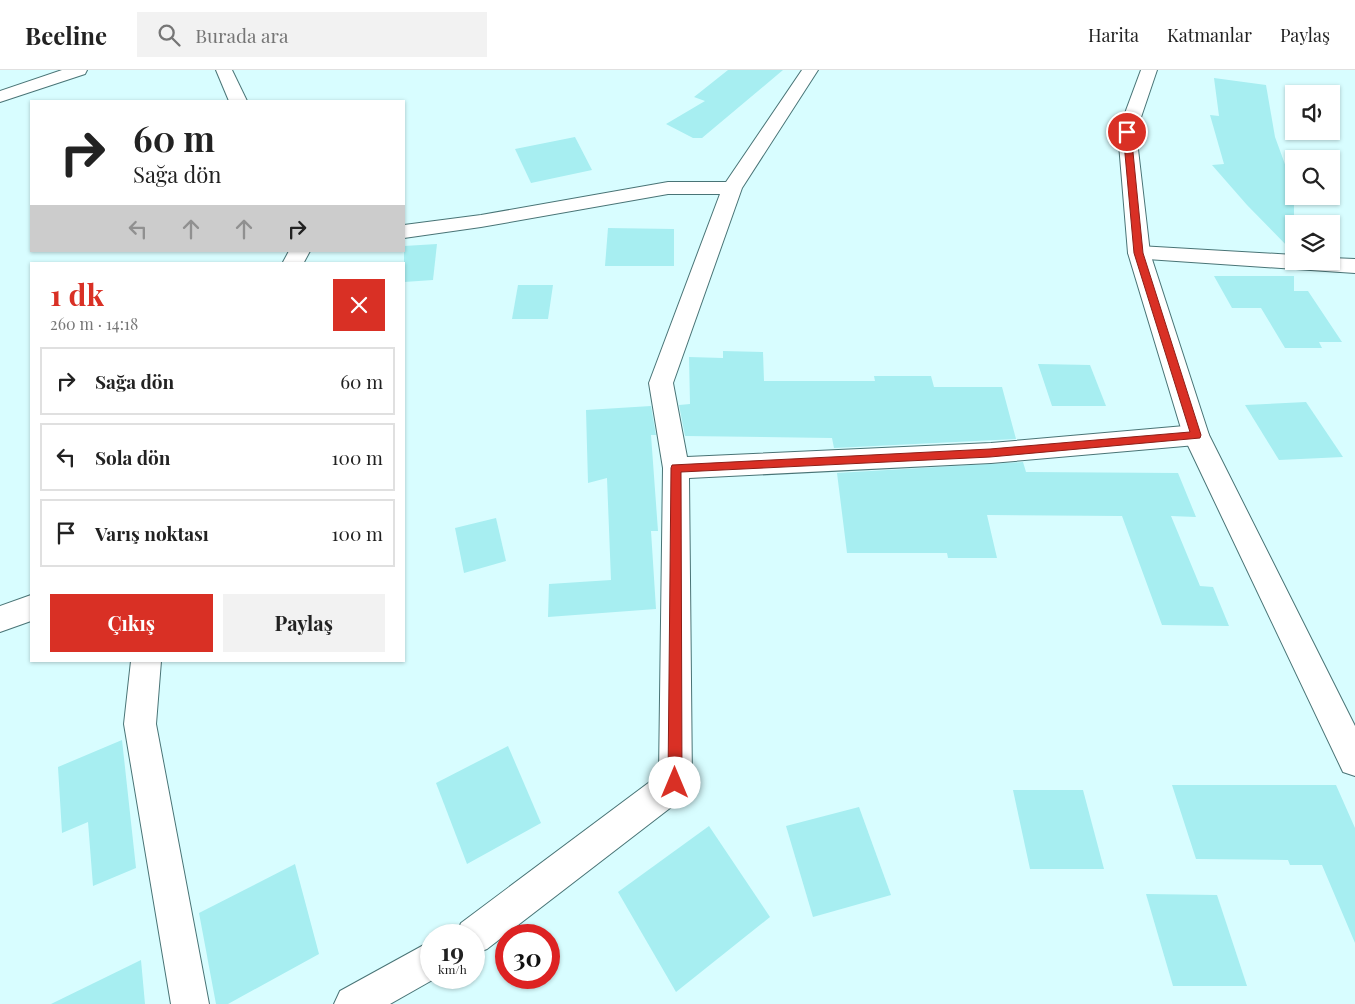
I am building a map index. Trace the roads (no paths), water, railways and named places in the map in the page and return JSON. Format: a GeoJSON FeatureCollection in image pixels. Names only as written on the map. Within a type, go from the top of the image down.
{"type":"FeatureCollection","features":[{"type":"Feature","properties":{"kind":"street"},"geometry":{"type":"LineString","coordinates":[[0,98],[79,70]]}},
{"type":"Feature","properties":{"kind":"street"},"geometry":{"type":"LineString","coordinates":[[224,70],[238,100]]}},
{"type":"Feature","properties":{"kind":"street"},"geometry":{"type":"LineString","coordinates":[[485,928],[675,783],[676,468],[661,382],[732,188],[810,70]]}},
{"type":"Feature","properties":{"kind":"street"},"geometry":{"type":"LineString","coordinates":[[1149,70],[1127,132],[1139,253],[1196,435],[1355,760]]}},
{"type":"Feature","properties":{"kind":"street"},"geometry":{"type":"LineString","coordinates":[[405,231],[481,221],[668,188],[732,188]]}},
{"type":"Feature","properties":{"kind":"street"},"geometry":{"type":"LineString","coordinates":[[1139,253],[1355,266]]}},
{"type":"Feature","properties":{"kind":"street"},"geometry":{"type":"LineString","coordinates":[[676,468],[990,453],[1196,435]]}},
{"type":"Feature","properties":{"kind":"street"},"geometry":{"type":"LineString","coordinates":[[0,619],[30,608]]}},
{"type":"Feature","properties":{"kind":"street"},"geometry":{"type":"LineString","coordinates":[[146,662],[140,724],[190,1004]]}},
{"type":"Feature","properties":{"kind":"street"},"geometry":{"type":"LineString","coordinates":[[354,1004],[420,966]]}}]}
